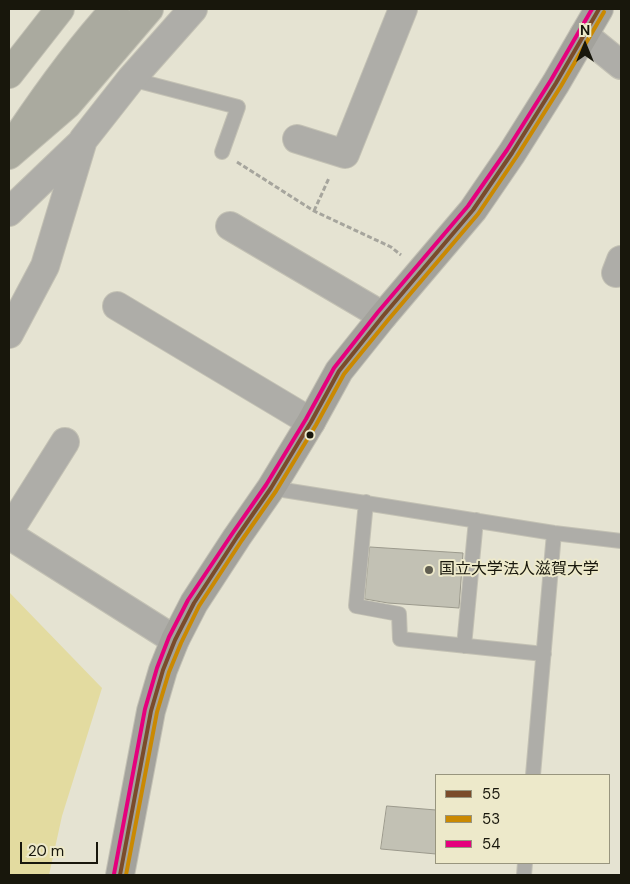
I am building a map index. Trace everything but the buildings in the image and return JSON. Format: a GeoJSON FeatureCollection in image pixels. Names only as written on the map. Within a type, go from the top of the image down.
{"type":"FeatureCollection","features":[{"type":"Feature","properties":{"kind":"highway"},"geometry":{"type":"LineString","coordinates":[[9,74],[60,9]]}},
{"type":"Feature","properties":{"kind":"highway"},"geometry":{"type":"LineString","coordinates":[[9,150],[48,92],[104,20],[115,9]]}},
{"type":"Feature","properties":{"kind":"highway"},"geometry":{"type":"LineString","coordinates":[[9,156],[67,105],[149,9]]}},
{"type":"Feature","properties":{"kind":"main road"},"geometry":{"type":"LineString","coordinates":[[120,875],[151,711],[163,670],[175,640],[194,603],[272,488],[339,371],[473,210],[556,84],[600,9]]}},
{"type":"Feature","properties":{"kind":"street"},"geometry":{"type":"LineString","coordinates":[[9,212],[83,140],[130,79],[193,9]]}},
{"type":"Feature","properties":{"kind":"street"},"geometry":{"type":"LineString","coordinates":[[297,139],[345,154],[403,9]]}},
{"type":"Feature","properties":{"kind":"street"},"geometry":{"type":"LineString","coordinates":[[584,35],[621,65]]}},
{"type":"Feature","properties":{"kind":"street"},"geometry":{"type":"LineString","coordinates":[[9,334],[45,266],[83,140]]}},
{"type":"Feature","properties":{"kind":"street"},"geometry":{"type":"LineString","coordinates":[[230,226],[383,316]]}},
{"type":"Feature","properties":{"kind":"street"},"geometry":{"type":"LineString","coordinates":[[117,306],[311,422]]}},
{"type":"Feature","properties":{"kind":"street"},"geometry":{"type":"LineString","coordinates":[[9,531],[65,442]]}},
{"type":"Feature","properties":{"kind":"street"},"geometry":{"type":"LineString","coordinates":[[9,535],[175,640]]}},
{"type":"Feature","properties":{"kind":"lane"},"geometry":{"type":"LineString","coordinates":[[130,79],[238,107],[222,152]]}},
{"type":"Feature","properties":{"kind":"lane"},"geometry":{"type":"LineString","coordinates":[[272,488],[554,533],[621,541]]}},
{"type":"Feature","properties":{"kind":"lane"},"geometry":{"type":"LineString","coordinates":[[366,502],[356,606],[399,614],[400,639],[544,654]]}},
{"type":"Feature","properties":{"kind":"lane"},"geometry":{"type":"LineString","coordinates":[[464,646],[476,520]]}},
{"type":"Feature","properties":{"kind":"lane"},"geometry":{"type":"LineString","coordinates":[[533,774],[554,533]]}},
{"type":"Feature","properties":{"kind":"path"},"geometry":{"type":"LineString","coordinates":[[222,152],[314,211],[390,247],[422,270]]}},
{"type":"Feature","properties":{"kind":"path"},"geometry":{"type":"LineString","coordinates":[[314,211],[335,164],[345,154]]}},
{"type":"Feature","properties":{"kind":"shaded area"},"geometry":{"type":"Polygon","coordinates":[[[9,592],[102,688],[62,816],[49,875],[9,875],[9,592]]]}},
{"type":"Feature","properties":{"kind":"transit line","name":"54"},"geometry":{"type":"LineString","coordinates":[[114,874],[145,709],[157,668],[169,637],[188,600],[266,485],[334,368],[378,312],[468,206],[507,150],[551,80],[592,9]]}},
{"type":"Feature","properties":{"kind":"transit line","name":"55"},"geometry":{"type":"LineString","coordinates":[[120,875],[151,711],[163,670],[175,640],[194,603],[271,488],[339,371],[473,210],[556,83],[599,9]]}},
{"type":"Feature","properties":{"kind":"transit line","name":"53"},"geometry":{"type":"LineString","coordinates":[[126,875],[157,712],[169,672],[199,606],[276,491],[344,374],[478,214],[561,86],[604,12]]}},
{"type":"Feature","properties":{"kind":"place","name":"国立大学法人滋賀大学"},"geometry":{"type":"Point","coordinates":[429,570]}}]}
